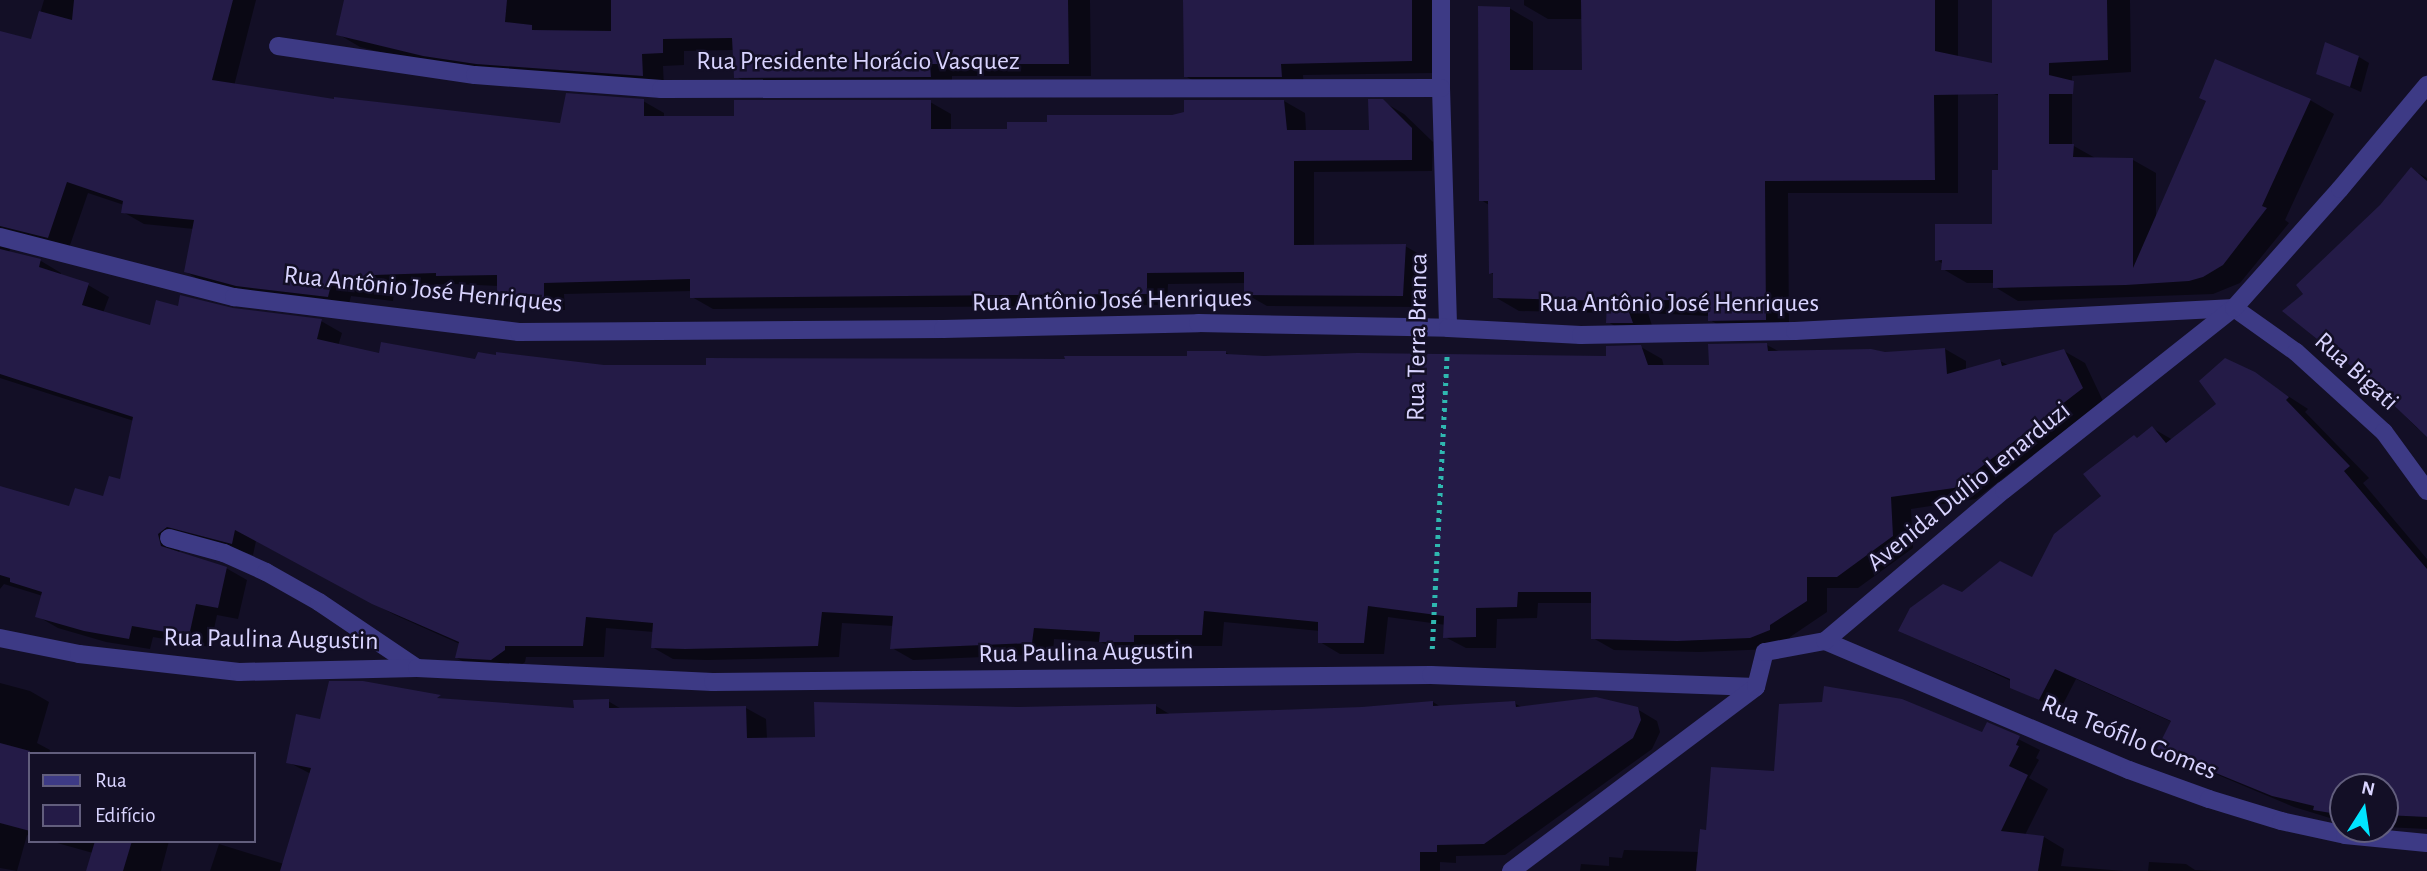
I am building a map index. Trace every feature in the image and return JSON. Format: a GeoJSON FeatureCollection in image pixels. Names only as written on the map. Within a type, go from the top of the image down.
{"type":"FeatureCollection","features":[{"type":"Feature","properties":{"kind":"street","name":"Rua Terra Branca"},"geometry":{"type":"LineString","coordinates":[[1441,0],[1448,328]]}},
{"type":"Feature","properties":{"kind":"street","name":"Rua Presidente Horácio Vasquez"},"geometry":{"type":"LineString","coordinates":[[278,46],[475,75],[661,89],[1441,88]]}},
{"type":"Feature","properties":{"kind":"street","name":"Avenida Duílio Lenarduzi"},"geometry":{"type":"LineString","coordinates":[[1756,687],[1765,652],[1825,640],[2004,490],[2234,308],[2427,85]]}},
{"type":"Feature","properties":{"kind":"street","name":"Rua Antônio José Henriques"},"geometry":{"type":"LineString","coordinates":[[0,237],[234,297],[519,332],[929,329],[1198,323],[1448,328],[1581,335],[1795,331],[2234,308]]}},
{"type":"Feature","properties":{"kind":"street","name":"Rua Bigati"},"geometry":{"type":"LineString","coordinates":[[2234,308],[2296,352],[2384,432],[2427,491]]}},
{"type":"Feature","properties":{"kind":"street","name":"Rua Paulina Augustin"},"geometry":{"type":"LineString","coordinates":[[169,538],[224,553],[266,572],[417,668]]}},
{"type":"Feature","properties":{"kind":"street","name":"Rua Paulina Augustin"},"geometry":{"type":"LineString","coordinates":[[0,638],[79,654],[239,672],[417,668],[713,682],[1431,675],[1756,687]]}},
{"type":"Feature","properties":{"kind":"street","name":"Rua Teófilo Gomes"},"geometry":{"type":"LineString","coordinates":[[1825,640],[2130,771],[2208,799],[2281,821],[2345,835],[2427,843]]}},
{"type":"Feature","properties":{"kind":"street"},"geometry":{"type":"LineString","coordinates":[[1511,871],[1756,687]]}},
{"type":"Feature","properties":{"kind":"path","name":"Rua Terra Branca"},"geometry":{"type":"LineString","coordinates":[[1431,675],[1448,328]]}},
{"type":"Feature","properties":{"kind":"building"},"geometry":{"type":"Polygon","coordinates":[[[74,0],[233,0],[212,80],[334,99],[560,123],[566,93],[644,99],[644,116],[734,116],[734,100],[931,100],[931,129],[1007,129],[1007,122],[1047,122],[1047,115],[1172,115],[1184,112],[1184,100],[1284,100],[1287,130],[1369,130],[1368,99],[1383,99],[1412,128],[1412,160],[1294,161],[1294,245],[1406,244],[1403,296],[1244,295],[1244,272],[1147,273],[1147,294],[690,298],[690,279],[544,283],[544,299],[497,299],[497,275],[436,276],[436,273],[374,275],[372,290],[331,285],[328,297],[236,286],[184,272],[194,220],[121,213],[123,201],[67,182],[48,238],[0,226],[0,31],[31,39],[39,11],[72,20],[74,0]]]}},
{"type":"Feature","properties":{"kind":"building"},"geometry":{"type":"Polygon","coordinates":[[[344,0],[507,0],[505,22],[532,25],[532,30],[611,31],[611,0],[1068,0],[1069,64],[930,64],[931,77],[734,78],[732,38],[663,39],[663,53],[642,54],[643,76],[476,64],[423,56],[336,35],[344,0]]]}},
{"type":"Feature","properties":{"kind":"building"},"geometry":{"type":"Polygon","coordinates":[[[1183,0],[1412,0],[1412,61],[1281,64],[1282,77],[1184,77],[1183,0]]]}},
{"type":"Feature","properties":{"kind":"building"},"geometry":{"type":"Polygon","coordinates":[[[1581,0],[1935,0],[1935,51],[1992,63],[1992,0],[2107,0],[2108,60],[2049,63],[2049,75],[2074,81],[2073,94],[2049,94],[2049,144],[2074,144],[2073,157],[2133,158],[2133,268],[2206,101],[2199,98],[2215,59],[2311,99],[2262,206],[2267,208],[2223,265],[2203,277],[2189,281],[2126,285],[1993,288],[1993,270],[1941,270],[1942,260],[1935,261],[1935,224],[1992,224],[1992,170],[1998,170],[1998,94],[1934,95],[1935,180],[1765,181],[1766,320],[1708,321],[1708,308],[1671,300],[1625,301],[1633,323],[1606,323],[1607,301],[1493,298],[1493,273],[1489,274],[1488,201],[1479,201],[1478,6],[1510,7],[1510,70],[1582,70],[1581,0]]]}},
{"type":"Feature","properties":{"kind":"building"},"geometry":{"type":"Polygon","coordinates":[[[2325,42],[2359,56],[2350,87],[2316,74],[2325,42]]]}},
{"type":"Feature","properties":{"kind":"building"},"geometry":{"type":"Polygon","coordinates":[[[2411,167],[2427,181],[2427,437],[2361,374],[2282,311],[2303,294],[2296,285],[2380,205],[2411,167]]]}},
{"type":"Feature","properties":{"kind":"building"},"geometry":{"type":"Polygon","coordinates":[[[0,249],[41,259],[39,267],[89,283],[82,305],[150,325],[156,300],[178,306],[180,295],[233,308],[322,319],[317,339],[379,353],[381,342],[475,359],[478,352],[496,355],[496,352],[604,365],[706,365],[706,358],[1065,359],[1064,356],[1187,356],[1187,351],[1226,351],[1226,354],[1264,356],[1357,353],[1606,356],[1606,346],[1641,345],[1648,365],[1709,365],[1708,344],[1767,343],[1768,351],[1871,349],[1885,352],[1945,348],[1947,374],[2000,359],[2002,366],[2064,349],[2083,388],[1954,488],[1891,497],[1893,536],[1837,577],[1807,577],[1807,601],[1770,625],[1770,630],[1750,638],[1677,641],[1591,639],[1591,592],[1518,592],[1517,607],[1476,608],[1476,637],[1443,638],[1444,616],[1368,606],[1364,643],[1318,643],[1318,622],[1204,611],[1202,635],[1134,635],[1134,642],[1099,642],[1100,632],[1034,628],[1032,643],[890,649],[893,616],[822,612],[818,646],[651,648],[653,623],[586,617],[583,646],[505,646],[505,650],[491,660],[455,658],[459,642],[372,604],[235,530],[232,544],[167,527],[158,534],[161,546],[227,567],[218,608],[196,604],[189,636],[132,626],[129,639],[84,631],[35,617],[42,592],[10,582],[10,578],[0,575],[0,486],[69,506],[75,488],[103,496],[109,476],[120,479],[133,417],[0,374],[0,249]]]}},
{"type":"Feature","properties":{"kind":"building"},"geometry":{"type":"Polygon","coordinates":[[[2225,358],[2255,372],[2289,397],[2286,400],[2350,466],[2344,471],[2427,569],[2427,817],[2399,816],[2399,773],[2329,773],[2329,813],[2313,810],[2314,806],[2272,796],[2157,749],[2171,721],[2055,669],[2039,700],[2010,688],[2010,679],[1898,631],[1910,608],[1943,584],[1962,592],[2000,561],[2032,577],[2054,534],[2101,496],[2083,474],[2134,435],[2137,438],[2152,426],[2166,443],[2216,404],[2199,381],[2225,358]]]}},
{"type":"Feature","properties":{"kind":"building"},"geometry":{"type":"Polygon","coordinates":[[[329,681],[363,681],[441,695],[437,698],[574,708],[573,700],[609,699],[609,708],[746,706],[747,738],[815,737],[814,702],[1019,707],[1156,704],[1156,714],[1362,707],[1433,701],[1433,706],[1515,701],[1516,707],[1596,697],[1638,707],[1641,720],[1633,738],[1484,844],[1437,845],[1437,852],[1420,852],[1420,871],[280,871],[311,768],[286,763],[296,714],[320,719],[329,681]]]}},
{"type":"Feature","properties":{"kind":"building"},"geometry":{"type":"Polygon","coordinates":[[[1824,686],[1902,699],[1982,732],[1987,722],[2020,736],[2016,745],[2019,746],[2009,766],[2028,775],[2001,831],[2044,836],[2038,871],[1696,871],[1700,829],[1706,830],[1711,767],[1774,771],[1779,704],[1822,702],[1824,686]]]}},
{"type":"Feature","properties":{"kind":"building"},"geometry":{"type":"Polygon","coordinates":[[[0,743],[30,752],[28,830],[0,823],[0,743]]]}},
{"type":"Feature","properties":{"kind":"building"},"geometry":{"type":"Polygon","coordinates":[[[94,843],[131,843],[123,871],[86,871],[94,843]]]}}]}
